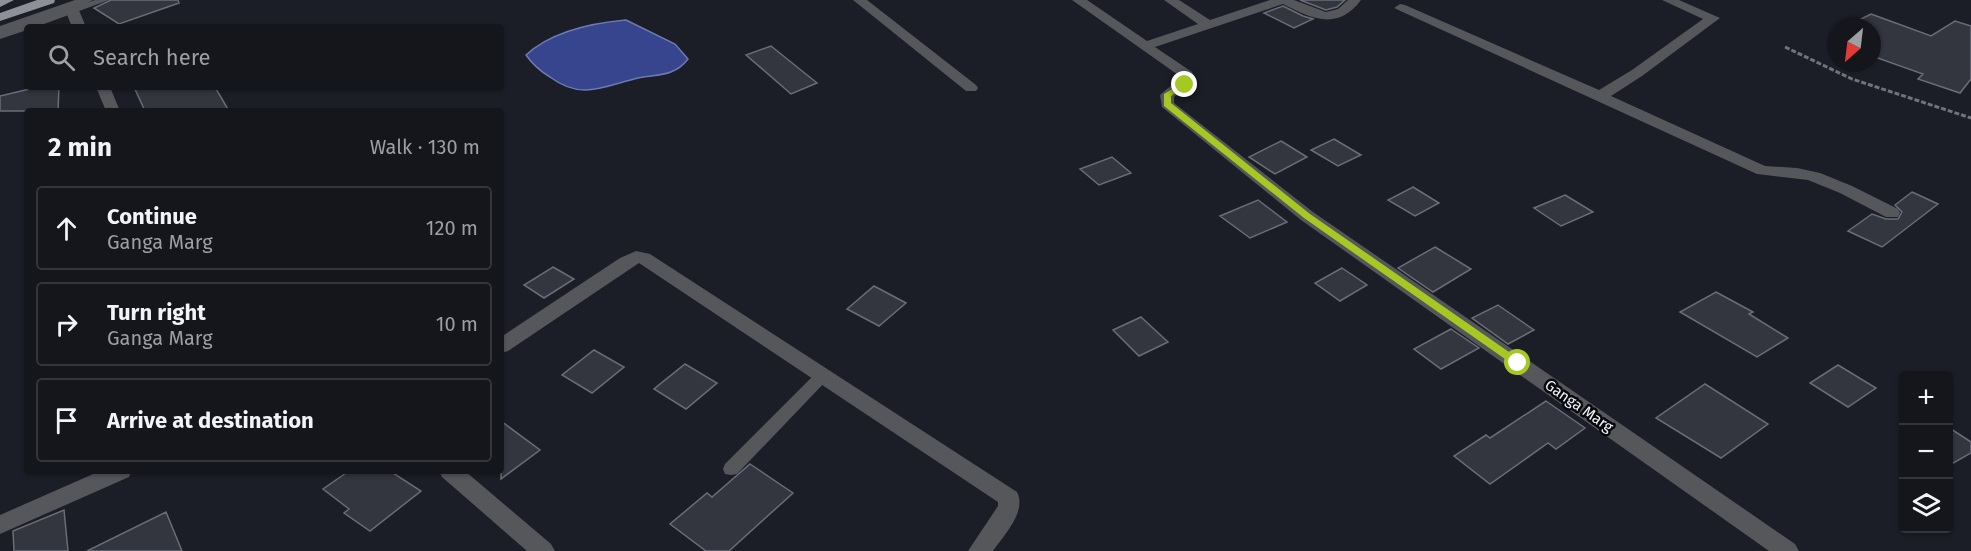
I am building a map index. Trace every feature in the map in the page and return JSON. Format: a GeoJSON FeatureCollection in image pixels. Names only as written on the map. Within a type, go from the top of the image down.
{"type":"FeatureCollection","features":[{"type":"Feature","properties":{"kind":"main road"},"geometry":{"type":"LineString","coordinates":[[0,3],[8,0]]}},
{"type":"Feature","properties":{"kind":"main road"},"geometry":{"type":"LineString","coordinates":[[0,17],[49,0]]}},
{"type":"Feature","properties":{"kind":"street"},"geometry":{"type":"LineString","coordinates":[[0,30],[71,8],[87,0]]}},
{"type":"Feature","properties":{"kind":"street"},"geometry":{"type":"LineString","coordinates":[[859,0],[971,88]]}},
{"type":"Feature","properties":{"kind":"street","name":"Ganga Marg"},"geometry":{"type":"LineString","coordinates":[[1078,0],[1187,75],[1189,80],[1185,85],[1167,95],[1167,104],[1307,216],[1787,551]]}},
{"type":"Feature","properties":{"kind":"street"},"geometry":{"type":"LineString","coordinates":[[1170,0],[1208,25]]}},
{"type":"Feature","properties":{"kind":"street"},"geometry":{"type":"LineString","coordinates":[[1145,46],[1283,0],[1315,14],[1331,16],[1341,13],[1355,0]]}},
{"type":"Feature","properties":{"kind":"street"},"geometry":{"type":"LineString","coordinates":[[1600,96],[1637,73],[1713,18],[1668,0]]}},
{"type":"Feature","properties":{"kind":"street"},"geometry":{"type":"LineString","coordinates":[[71,8],[78,24]]}},
{"type":"Feature","properties":{"kind":"street"},"geometry":{"type":"LineString","coordinates":[[1400,8],[1763,171],[1780,169],[1814,175],[1892,213]]}},
{"type":"Feature","properties":{"kind":"street"},"geometry":{"type":"LineString","coordinates":[[104,90],[112,108]]}},
{"type":"Feature","properties":{"kind":"street"},"geometry":{"type":"LineString","coordinates":[[504,344],[626,262],[641,257],[1009,498],[1009,508],[980,551]]}},
{"type":"Feature","properties":{"kind":"street"},"geometry":{"type":"LineString","coordinates":[[0,525],[115,474]]}},
{"type":"Feature","properties":{"kind":"street"},"geometry":{"type":"LineString","coordinates":[[453,474],[543,551]]}},
{"type":"Feature","properties":{"kind":"lane"},"geometry":{"type":"LineString","coordinates":[[30,24],[71,8],[104,0]]}},
{"type":"Feature","properties":{"kind":"lane"},"geometry":{"type":"LineString","coordinates":[[0,36],[24,27]]}},
{"type":"Feature","properties":{"kind":"lane"},"geometry":{"type":"LineString","coordinates":[[731,469],[823,375]]}},
{"type":"Feature","properties":{"kind":"path"},"geometry":{"type":"LineString","coordinates":[[1785,47],[1820,67],[1897,96],[1971,118]]}},
{"type":"Feature","properties":{"kind":"water"},"geometry":{"type":"Polygon","coordinates":[[[626,20],[675,44],[688,59],[677,69],[665,74],[638,78],[604,88],[583,90],[562,84],[540,70],[526,55],[560,34],[600,23],[626,20]]]}},
{"type":"Feature","properties":{"kind":"building"},"geometry":{"type":"Polygon","coordinates":[[[111,0],[178,0],[179,3],[119,24],[94,8],[111,0]]]}},
{"type":"Feature","properties":{"kind":"building"},"geometry":{"type":"Polygon","coordinates":[[[1300,0],[1345,0],[1337,7],[1326,10],[1300,0]]]}},
{"type":"Feature","properties":{"kind":"building"},"geometry":{"type":"Polygon","coordinates":[[[1283,6],[1313,19],[1294,28],[1264,13],[1283,6]]]}},
{"type":"Feature","properties":{"kind":"building"},"geometry":{"type":"Polygon","coordinates":[[[1871,14],[1931,36],[1955,21],[1971,26],[1971,79],[1960,93],[1918,79],[1923,74],[1881,59],[1881,18],[1863,18],[1871,14]]]}},
{"type":"Feature","properties":{"kind":"building"},"geometry":{"type":"Polygon","coordinates":[[[771,46],[817,83],[791,94],[746,55],[771,46]]]}},
{"type":"Feature","properties":{"kind":"building"},"geometry":{"type":"Polygon","coordinates":[[[25,90],[59,90],[58,108],[0,111],[0,96],[25,90]]]}},
{"type":"Feature","properties":{"kind":"building"},"geometry":{"type":"Polygon","coordinates":[[[135,90],[217,90],[227,108],[144,108],[135,90]]]}},
{"type":"Feature","properties":{"kind":"building"},"geometry":{"type":"Polygon","coordinates":[[[1334,139],[1361,155],[1338,166],[1311,150],[1334,139]]]}},
{"type":"Feature","properties":{"kind":"building"},"geometry":{"type":"Polygon","coordinates":[[[1281,141],[1307,157],[1275,174],[1249,157],[1281,141]]]}},
{"type":"Feature","properties":{"kind":"building"},"geometry":{"type":"Polygon","coordinates":[[[1112,157],[1131,173],[1099,185],[1080,169],[1112,157]]]}},
{"type":"Feature","properties":{"kind":"building"},"geometry":{"type":"Polygon","coordinates":[[[1413,187],[1439,203],[1415,216],[1388,200],[1413,187]]]}},
{"type":"Feature","properties":{"kind":"building"},"geometry":{"type":"Polygon","coordinates":[[[1912,192],[1938,204],[1882,247],[1848,231],[1872,214],[1886,219],[1898,219],[1902,212],[1895,205],[1912,192]]]}},
{"type":"Feature","properties":{"kind":"building"},"geometry":{"type":"Polygon","coordinates":[[[1565,195],[1593,212],[1561,226],[1534,208],[1565,195]]]}},
{"type":"Feature","properties":{"kind":"building"},"geometry":{"type":"Polygon","coordinates":[[[1258,200],[1287,222],[1250,238],[1220,216],[1258,200]]]}},
{"type":"Feature","properties":{"kind":"building"},"geometry":{"type":"Polygon","coordinates":[[[1435,247],[1471,269],[1433,292],[1398,268],[1435,247]]]}},
{"type":"Feature","properties":{"kind":"building"},"geometry":{"type":"Polygon","coordinates":[[[553,267],[574,279],[544,298],[524,285],[553,267]]]}},
{"type":"Feature","properties":{"kind":"building"},"geometry":{"type":"Polygon","coordinates":[[[1342,268],[1367,285],[1340,301],[1315,283],[1342,268]]]}},
{"type":"Feature","properties":{"kind":"building"},"geometry":{"type":"Polygon","coordinates":[[[874,286],[906,303],[879,326],[847,309],[874,286]]]}},
{"type":"Feature","properties":{"kind":"building"},"geometry":{"type":"Polygon","coordinates":[[[1716,292],[1753,312],[1749,314],[1788,338],[1757,357],[1680,312],[1716,292]]]}},
{"type":"Feature","properties":{"kind":"building"},"geometry":{"type":"Polygon","coordinates":[[[1498,305],[1534,330],[1508,344],[1472,318],[1498,305]]]}},
{"type":"Feature","properties":{"kind":"building"},"geometry":{"type":"Polygon","coordinates":[[[1141,317],[1168,342],[1139,356],[1113,330],[1141,317]]]}},
{"type":"Feature","properties":{"kind":"building"},"geometry":{"type":"Polygon","coordinates":[[[1451,329],[1479,348],[1441,369],[1414,349],[1451,329]]]}},
{"type":"Feature","properties":{"kind":"building"},"geometry":{"type":"Polygon","coordinates":[[[594,350],[624,367],[592,393],[562,375],[594,350]]]}},
{"type":"Feature","properties":{"kind":"building"},"geometry":{"type":"Polygon","coordinates":[[[685,364],[717,383],[686,409],[654,389],[685,364]]]}},
{"type":"Feature","properties":{"kind":"building"},"geometry":{"type":"Polygon","coordinates":[[[1838,365],[1876,388],[1848,407],[1810,383],[1838,365]]]}},
{"type":"Feature","properties":{"kind":"building"},"geometry":{"type":"Polygon","coordinates":[[[1705,384],[1768,424],[1721,458],[1656,418],[1705,384]]]}},
{"type":"Feature","properties":{"kind":"building"},"geometry":{"type":"Polygon","coordinates":[[[1546,401],[1585,428],[1556,449],[1548,443],[1490,484],[1454,456],[1486,435],[1490,438],[1546,401]]]}},
{"type":"Feature","properties":{"kind":"building"},"geometry":{"type":"Polygon","coordinates":[[[504,423],[540,450],[501,479],[501,474],[504,474],[504,423]]]}},
{"type":"Feature","properties":{"kind":"building"},"geometry":{"type":"Polygon","coordinates":[[[1953,430],[1971,442],[1971,453],[1953,463],[1953,430]]]}},
{"type":"Feature","properties":{"kind":"building"},"geometry":{"type":"Polygon","coordinates":[[[750,464],[793,493],[729,551],[706,551],[670,524],[707,493],[712,497],[750,464]]]}},
{"type":"Feature","properties":{"kind":"building"},"geometry":{"type":"Polygon","coordinates":[[[345,474],[395,474],[421,491],[370,531],[344,513],[349,509],[323,489],[345,474]]]}},
{"type":"Feature","properties":{"kind":"building"},"geometry":{"type":"Polygon","coordinates":[[[64,510],[68,551],[14,551],[13,531],[64,510]]]}},
{"type":"Feature","properties":{"kind":"building"},"geometry":{"type":"Polygon","coordinates":[[[166,512],[182,551],[87,551],[166,512]]]}},
{"type":"Feature","properties":{"kind":"route"},"geometry":{"type":"LineString","coordinates":[[1185,85],[1167,95],[1165,100],[1167,104],[1307,216],[1518,363]]}}]}
